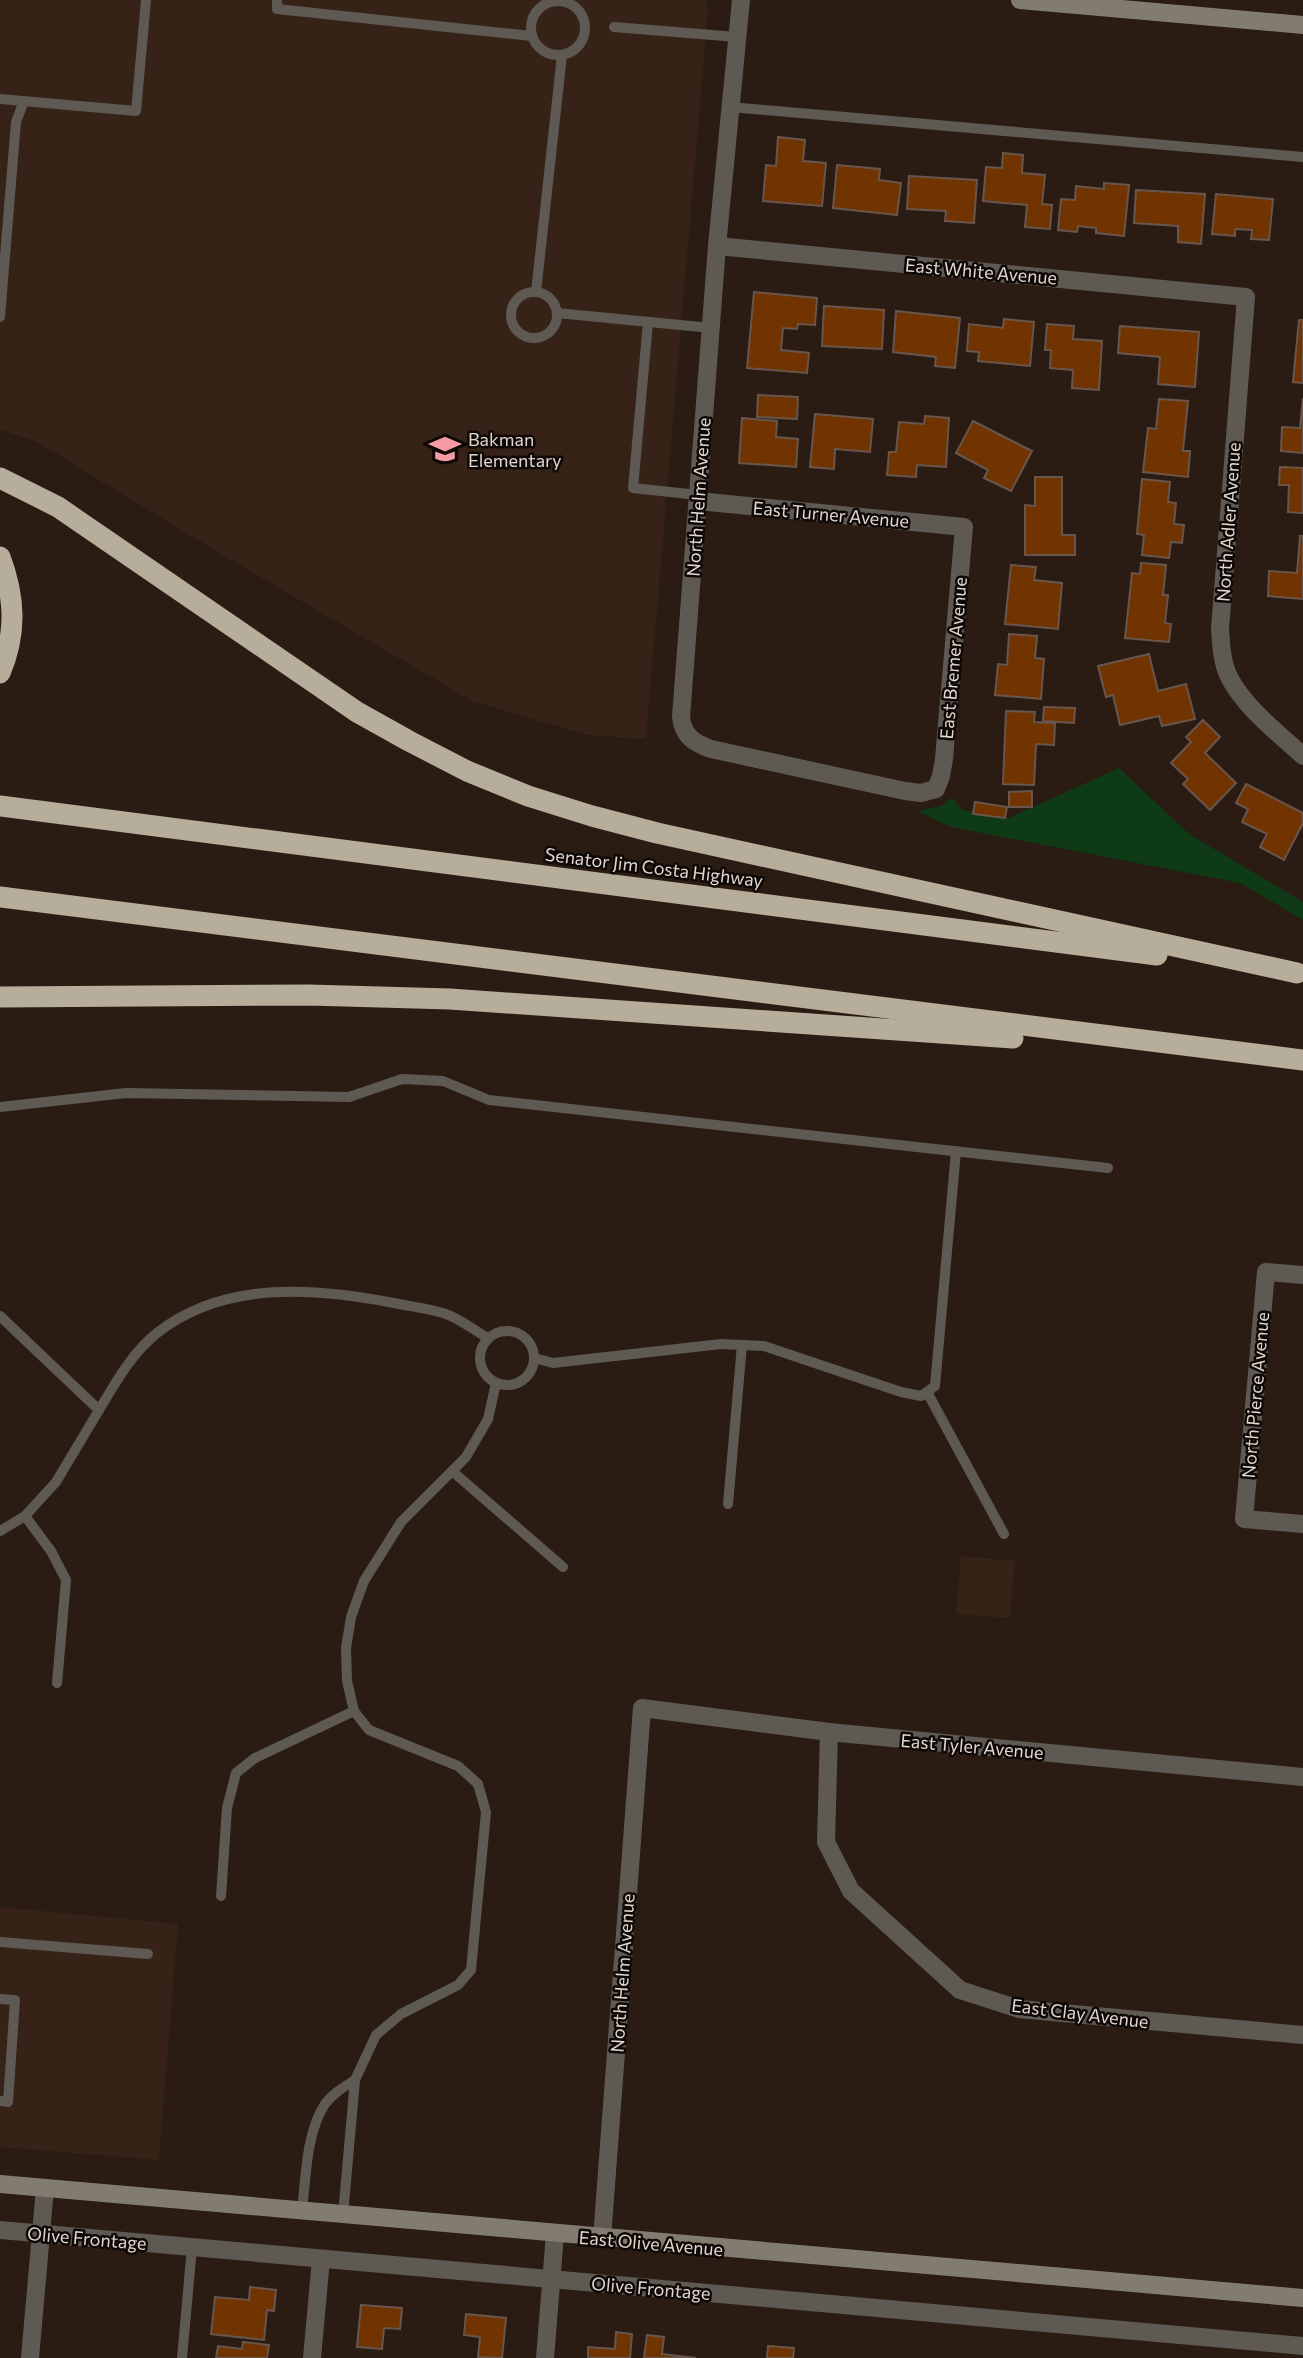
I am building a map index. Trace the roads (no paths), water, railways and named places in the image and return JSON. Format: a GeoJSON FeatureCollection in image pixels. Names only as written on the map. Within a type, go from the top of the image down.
{"type":"FeatureCollection","features":[{"type":"Feature","properties":{"kind":"highway"},"geometry":{"type":"LineString","coordinates":[[0,478],[58,507],[357,712],[467,771],[528,796],[657,833],[1300,974]]}},
{"type":"Feature","properties":{"kind":"highway"},"geometry":{"type":"LineString","coordinates":[[0,557],[9,580],[13,622],[11,641],[0,673]]}},
{"type":"Feature","properties":{"kind":"highway","name":"Senator Jim Costa Highway"},"geometry":{"type":"LineString","coordinates":[[0,806],[1300,974]]}},
{"type":"Feature","properties":{"kind":"highway"},"geometry":{"type":"LineString","coordinates":[[0,897],[1294,1059]]}},
{"type":"Feature","properties":{"kind":"highway"},"geometry":{"type":"LineString","coordinates":[[0,997],[309,995],[450,999],[613,1008],[1294,1059]]}},
{"type":"Feature","properties":{"kind":"main road"},"geometry":{"type":"LineString","coordinates":[[1020,0],[1303,25]]}},
{"type":"Feature","properties":{"kind":"main road","name":"East Olive Avenue"},"geometry":{"type":"LineString","coordinates":[[0,2184],[1303,2298]]}},
{"type":"Feature","properties":{"kind":"street","name":"North Helm Avenue"},"geometry":{"type":"LineString","coordinates":[[741,0],[710,328],[681,718],[683,728],[689,738],[711,749],[905,791],[921,793],[936,789]]}},
{"type":"Feature","properties":{"kind":"street","name":"East White Avenue"},"geometry":{"type":"LineString","coordinates":[[717,246],[1246,297]]}},
{"type":"Feature","properties":{"kind":"street","name":"North Adler Avenue"},"geometry":{"type":"LineString","coordinates":[[1246,297],[1220,629],[1222,650],[1228,675],[1240,694],[1303,757]]}},
{"type":"Feature","properties":{"kind":"street","name":"East Turner Avenue"},"geometry":{"type":"LineString","coordinates":[[698,498],[964,527]]}},
{"type":"Feature","properties":{"kind":"street","name":"East Bremer Avenue"},"geometry":{"type":"LineString","coordinates":[[936,789],[942,776],[944,759],[964,527]]}},
{"type":"Feature","properties":{"kind":"street","name":"North Pierce Avenue"},"geometry":{"type":"LineString","coordinates":[[1303,1275],[1266,1272],[1244,1519],[1303,1524]]}},
{"type":"Feature","properties":{"kind":"street","name":"North Helm Avenue"},"geometry":{"type":"LineString","coordinates":[[602,2238],[642,1709]]}},
{"type":"Feature","properties":{"kind":"street","name":"East Tyler Avenue"},"geometry":{"type":"LineString","coordinates":[[642,1709],[829,1732],[1303,1777]]}},
{"type":"Feature","properties":{"kind":"street","name":"East Clay Avenue"},"geometry":{"type":"LineString","coordinates":[[829,1732],[827,1842],[851,1891],[960,1990],[1018,2009],[1303,2035]]}},
{"type":"Feature","properties":{"kind":"street"},"geometry":{"type":"LineString","coordinates":[[30,2358],[45,2188]]}},
{"type":"Feature","properties":{"kind":"street","name":"Olive Frontage"},"geometry":{"type":"LineString","coordinates":[[0,2230],[1303,2346]]}},
{"type":"Feature","properties":{"kind":"street"},"geometry":{"type":"LineString","coordinates":[[545,2358],[555,2234]]}},
{"type":"Feature","properties":{"kind":"street"},"geometry":{"type":"LineString","coordinates":[[312,2358],[321,2259]]}},
{"type":"Feature","properties":{"kind":"lane"},"geometry":{"type":"LineString","coordinates":[[0,99],[135,111],[146,0]]}},
{"type":"Feature","properties":{"kind":"lane"},"geometry":{"type":"LineString","coordinates":[[563,0],[578,9],[585,24],[582,40],[570,52],[562,55],[544,51],[532,36],[530,27],[537,10],[544,4],[563,0]]}},
{"type":"Feature","properties":{"kind":"lane"},"geometry":{"type":"LineString","coordinates":[[277,4],[532,36]]}},
{"type":"Feature","properties":{"kind":"lane"},"geometry":{"type":"LineString","coordinates":[[614,27],[737,37]]}},
{"type":"Feature","properties":{"kind":"lane"},"geometry":{"type":"LineString","coordinates":[[536,292],[562,55]]}},
{"type":"Feature","properties":{"kind":"lane"},"geometry":{"type":"LineString","coordinates":[[0,317],[4,217],[16,122],[24,101]]}},
{"type":"Feature","properties":{"kind":"lane"},"geometry":{"type":"LineString","coordinates":[[730,107],[1303,157]]}},
{"type":"Feature","properties":{"kind":"lane"},"geometry":{"type":"LineString","coordinates":[[536,292],[552,300],[557,313],[556,321],[547,334],[532,338],[519,332],[511,318],[514,303],[524,294],[536,292]]}},
{"type":"Feature","properties":{"kind":"lane"},"geometry":{"type":"LineString","coordinates":[[557,313],[710,328]]}},
{"type":"Feature","properties":{"kind":"lane"},"geometry":{"type":"LineString","coordinates":[[649,322],[633,488],[698,498]]}},
{"type":"Feature","properties":{"kind":"lane"},"geometry":{"type":"LineString","coordinates":[[0,1107],[126,1093],[349,1097],[402,1079],[443,1081],[489,1100],[1108,1168]]}},
{"type":"Feature","properties":{"kind":"lane"},"geometry":{"type":"LineString","coordinates":[[534,1358],[553,1363],[721,1344],[764,1346],[901,1392],[921,1396],[935,1386],[956,1151]]}},
{"type":"Feature","properties":{"kind":"lane"},"geometry":{"type":"LineString","coordinates":[[0,1531],[25,1516],[56,1482],[133,1356],[158,1332],[215,1301],[284,1291],[353,1295],[446,1314],[488,1338]]}},
{"type":"Feature","properties":{"kind":"lane"},"geometry":{"type":"LineString","coordinates":[[0,1316],[99,1410]]}},
{"type":"Feature","properties":{"kind":"lane"},"geometry":{"type":"LineString","coordinates":[[513,1331],[528,1341],[534,1358],[533,1367],[522,1381],[504,1385],[496,1383],[483,1371],[479,1354],[488,1338],[495,1333],[513,1331]]}},
{"type":"Feature","properties":{"kind":"lane"},"geometry":{"type":"LineString","coordinates":[[728,1504],[742,1345]]}},
{"type":"Feature","properties":{"kind":"lane"},"geometry":{"type":"LineString","coordinates":[[343,2215],[355,2080],[376,2035],[401,2014],[458,1985],[471,1970],[486,1812],[478,1784],[458,1766],[369,1730],[354,1711],[346,1681],[345,1648],[351,1617],[364,1581],[401,1522],[466,1457],[488,1419],[496,1383]]}},
{"type":"Feature","properties":{"kind":"lane"},"geometry":{"type":"LineString","coordinates":[[927,1392],[1004,1534]]}},
{"type":"Feature","properties":{"kind":"lane"},"geometry":{"type":"LineString","coordinates":[[452,1471],[563,1567]]}},
{"type":"Feature","properties":{"kind":"lane"},"geometry":{"type":"LineString","coordinates":[[25,1516],[51,1551],[66,1580],[57,1683]]}},
{"type":"Feature","properties":{"kind":"lane"},"geometry":{"type":"LineString","coordinates":[[220,1896],[227,1808],[236,1773],[255,1758],[354,1711]]}},
{"type":"Feature","properties":{"kind":"lane"},"geometry":{"type":"LineString","coordinates":[[0,1942],[148,1954]]}},
{"type":"Feature","properties":{"kind":"lane"},"geometry":{"type":"LineString","coordinates":[[0,1999],[15,2000],[8,2102],[0,2101]]}},
{"type":"Feature","properties":{"kind":"lane"},"geometry":{"type":"LineString","coordinates":[[302,2211],[306,2169],[317,2122],[325,2104],[337,2091],[355,2080]]}},
{"type":"Feature","properties":{"kind":"lane"},"geometry":{"type":"LineString","coordinates":[[182,2358],[192,2248]]}},
{"type":"Feature","properties":{"kind":"place","name":"Bakman Elementary"},"geometry":{"type":"Point","coordinates":[445,449]}}]}
